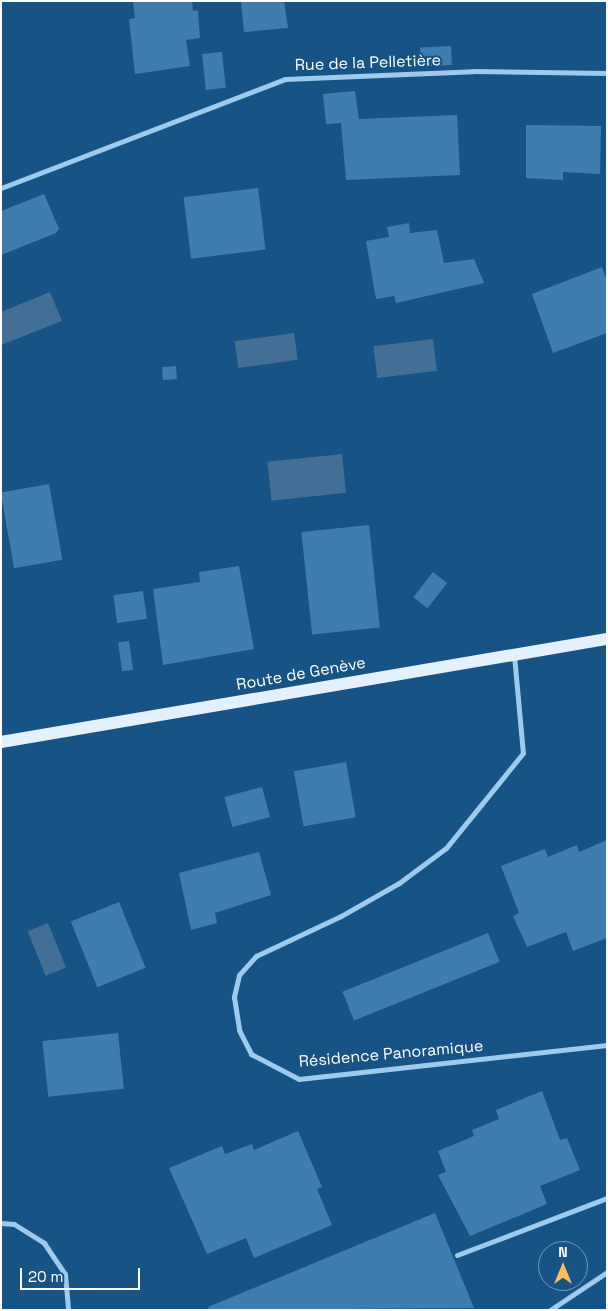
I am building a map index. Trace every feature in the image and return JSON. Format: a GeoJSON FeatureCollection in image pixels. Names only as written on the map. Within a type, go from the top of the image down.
{"type":"FeatureCollection","features":[{"type":"Feature","properties":{"kind":"main road","name":"Route de Genève"},"geometry":{"type":"LineString","coordinates":[[1,742],[607,639]]}},
{"type":"Feature","properties":{"kind":"street","name":"Rue de la Pelletière"},"geometry":{"type":"LineString","coordinates":[[1,188],[285,79],[473,70],[607,73]]}},
{"type":"Feature","properties":{"kind":"street","name":"Résidence Panoramique"},"geometry":{"type":"LineString","coordinates":[[514,655],[523,753],[518,760],[446,848],[341,916],[256,956],[239,975],[234,997],[239,1030],[250,1054],[269,1067],[299,1079],[607,1045]]}},
{"type":"Feature","properties":{"kind":"street"},"geometry":{"type":"LineString","coordinates":[[457,1255],[607,1198]]}},
{"type":"Feature","properties":{"kind":"street"},"geometry":{"type":"LineString","coordinates":[[1,1222],[14,1224],[44,1243],[64,1274],[68,1310]]}},
{"type":"Feature","properties":{"kind":"street"},"geometry":{"type":"LineString","coordinates":[[550,1310],[607,1272]]}},
{"type":"Feature","properties":{"kind":"water"},"geometry":{"type":"Polygon","coordinates":[[[50,292],[62,321],[1,345],[1,312],[50,292]]]}},
{"type":"Feature","properties":{"kind":"water"},"geometry":{"type":"Polygon","coordinates":[[[294,333],[298,360],[238,368],[235,341],[294,333]]]}},
{"type":"Feature","properties":{"kind":"water"},"geometry":{"type":"Polygon","coordinates":[[[433,339],[437,371],[377,378],[373,346],[433,339]]]}},
{"type":"Feature","properties":{"kind":"water"},"geometry":{"type":"Polygon","coordinates":[[[342,454],[346,493],[271,501],[267,462],[342,454]]]}},
{"type":"Feature","properties":{"kind":"water"},"geometry":{"type":"Polygon","coordinates":[[[48,923],[66,968],[46,976],[28,931],[48,923]]]}},
{"type":"Feature","properties":{"kind":"building"},"geometry":{"type":"Polygon","coordinates":[[[133,1],[192,1],[193,11],[198,10],[200,38],[186,40],[190,66],[135,74],[129,19],[135,18],[133,1]]]}},
{"type":"Feature","properties":{"kind":"building"},"geometry":{"type":"Polygon","coordinates":[[[241,1],[284,1],[288,28],[244,32],[241,1]]]}},
{"type":"Feature","properties":{"kind":"building"},"geometry":{"type":"Polygon","coordinates":[[[451,46],[452,65],[421,67],[420,48],[451,46]]]}},
{"type":"Feature","properties":{"kind":"building"},"geometry":{"type":"Polygon","coordinates":[[[222,52],[226,88],[206,90],[202,54],[222,52]]]}},
{"type":"Feature","properties":{"kind":"building"},"geometry":{"type":"Polygon","coordinates":[[[355,91],[359,119],[457,115],[460,175],[346,180],[341,123],[326,124],[323,94],[355,91]]]}},
{"type":"Feature","properties":{"kind":"building"},"geometry":{"type":"Polygon","coordinates":[[[526,125],[601,126],[600,174],[563,172],[563,180],[526,178],[526,125]]]}},
{"type":"Feature","properties":{"kind":"building"},"geometry":{"type":"Polygon","coordinates":[[[258,188],[266,250],[191,259],[184,197],[258,188]]]}},
{"type":"Feature","properties":{"kind":"building"},"geometry":{"type":"Polygon","coordinates":[[[44,194],[59,229],[56,233],[1,255],[1,211],[44,194]]]}},
{"type":"Feature","properties":{"kind":"building"},"geometry":{"type":"Polygon","coordinates":[[[409,223],[410,233],[437,230],[444,263],[474,259],[484,283],[396,303],[394,296],[376,299],[366,241],[389,237],[387,227],[409,223]]]}},
{"type":"Feature","properties":{"kind":"building"},"geometry":{"type":"Polygon","coordinates":[[[602,267],[607,281],[607,333],[553,353],[532,294],[602,267]]]}},
{"type":"Feature","properties":{"kind":"building"},"geometry":{"type":"Polygon","coordinates":[[[176,366],[177,379],[163,380],[162,367],[176,366]]]}},
{"type":"Feature","properties":{"kind":"building"},"geometry":{"type":"Polygon","coordinates":[[[49,484],[62,560],[14,568],[1,492],[49,484]]]}},
{"type":"Feature","properties":{"kind":"building"},"geometry":{"type":"Polygon","coordinates":[[[369,525],[380,627],[312,635],[301,532],[369,525]]]}},
{"type":"Feature","properties":{"kind":"building"},"geometry":{"type":"Polygon","coordinates":[[[239,566],[254,649],[163,665],[153,589],[200,582],[199,572],[239,566]]]}},
{"type":"Feature","properties":{"kind":"building"},"geometry":{"type":"Polygon","coordinates":[[[433,572],[447,583],[427,608],[413,597],[433,572]]]}},
{"type":"Feature","properties":{"kind":"building"},"geometry":{"type":"Polygon","coordinates":[[[143,591],[147,619],[117,623],[113,595],[143,591]]]}},
{"type":"Feature","properties":{"kind":"building"},"geometry":{"type":"Polygon","coordinates":[[[129,641],[133,670],[122,671],[118,643],[129,641]]]}},
{"type":"Feature","properties":{"kind":"building"},"geometry":{"type":"Polygon","coordinates":[[[346,762],[356,817],[304,826],[294,771],[346,762]]]}},
{"type":"Feature","properties":{"kind":"building"},"geometry":{"type":"Polygon","coordinates":[[[262,787],[270,817],[232,827],[224,797],[262,787]]]}},
{"type":"Feature","properties":{"kind":"building"},"geometry":{"type":"Polygon","coordinates":[[[607,840],[607,938],[573,951],[566,932],[527,947],[513,916],[519,913],[501,866],[545,849],[548,857],[577,845],[579,852],[607,840]]]}},
{"type":"Feature","properties":{"kind":"building"},"geometry":{"type":"Polygon","coordinates":[[[259,852],[271,895],[215,913],[217,923],[191,930],[179,873],[259,852]]]}},
{"type":"Feature","properties":{"kind":"building"},"geometry":{"type":"Polygon","coordinates":[[[119,902],[146,968],[97,987],[71,921],[119,902]]]}},
{"type":"Feature","properties":{"kind":"building"},"geometry":{"type":"Polygon","coordinates":[[[488,933],[500,962],[354,1021],[342,992],[488,933]]]}},
{"type":"Feature","properties":{"kind":"building"},"geometry":{"type":"Polygon","coordinates":[[[118,1033],[124,1089],[48,1097],[42,1041],[118,1033]]]}},
{"type":"Feature","properties":{"kind":"building"},"geometry":{"type":"Polygon","coordinates":[[[542,1091],[560,1140],[567,1138],[580,1170],[540,1186],[547,1204],[470,1236],[438,1175],[446,1172],[438,1151],[474,1136],[472,1130],[499,1119],[496,1110],[542,1091]]]}},
{"type":"Feature","properties":{"kind":"building"},"geometry":{"type":"Polygon","coordinates":[[[298,1131],[322,1187],[317,1189],[332,1225],[254,1258],[246,1238],[207,1254],[169,1168],[222,1146],[225,1154],[252,1144],[254,1150],[298,1131]]]}},
{"type":"Feature","properties":{"kind":"building"},"geometry":{"type":"Polygon","coordinates":[[[435,1213],[474,1308],[209,1310],[208,1307],[435,1213]]]}}]}
